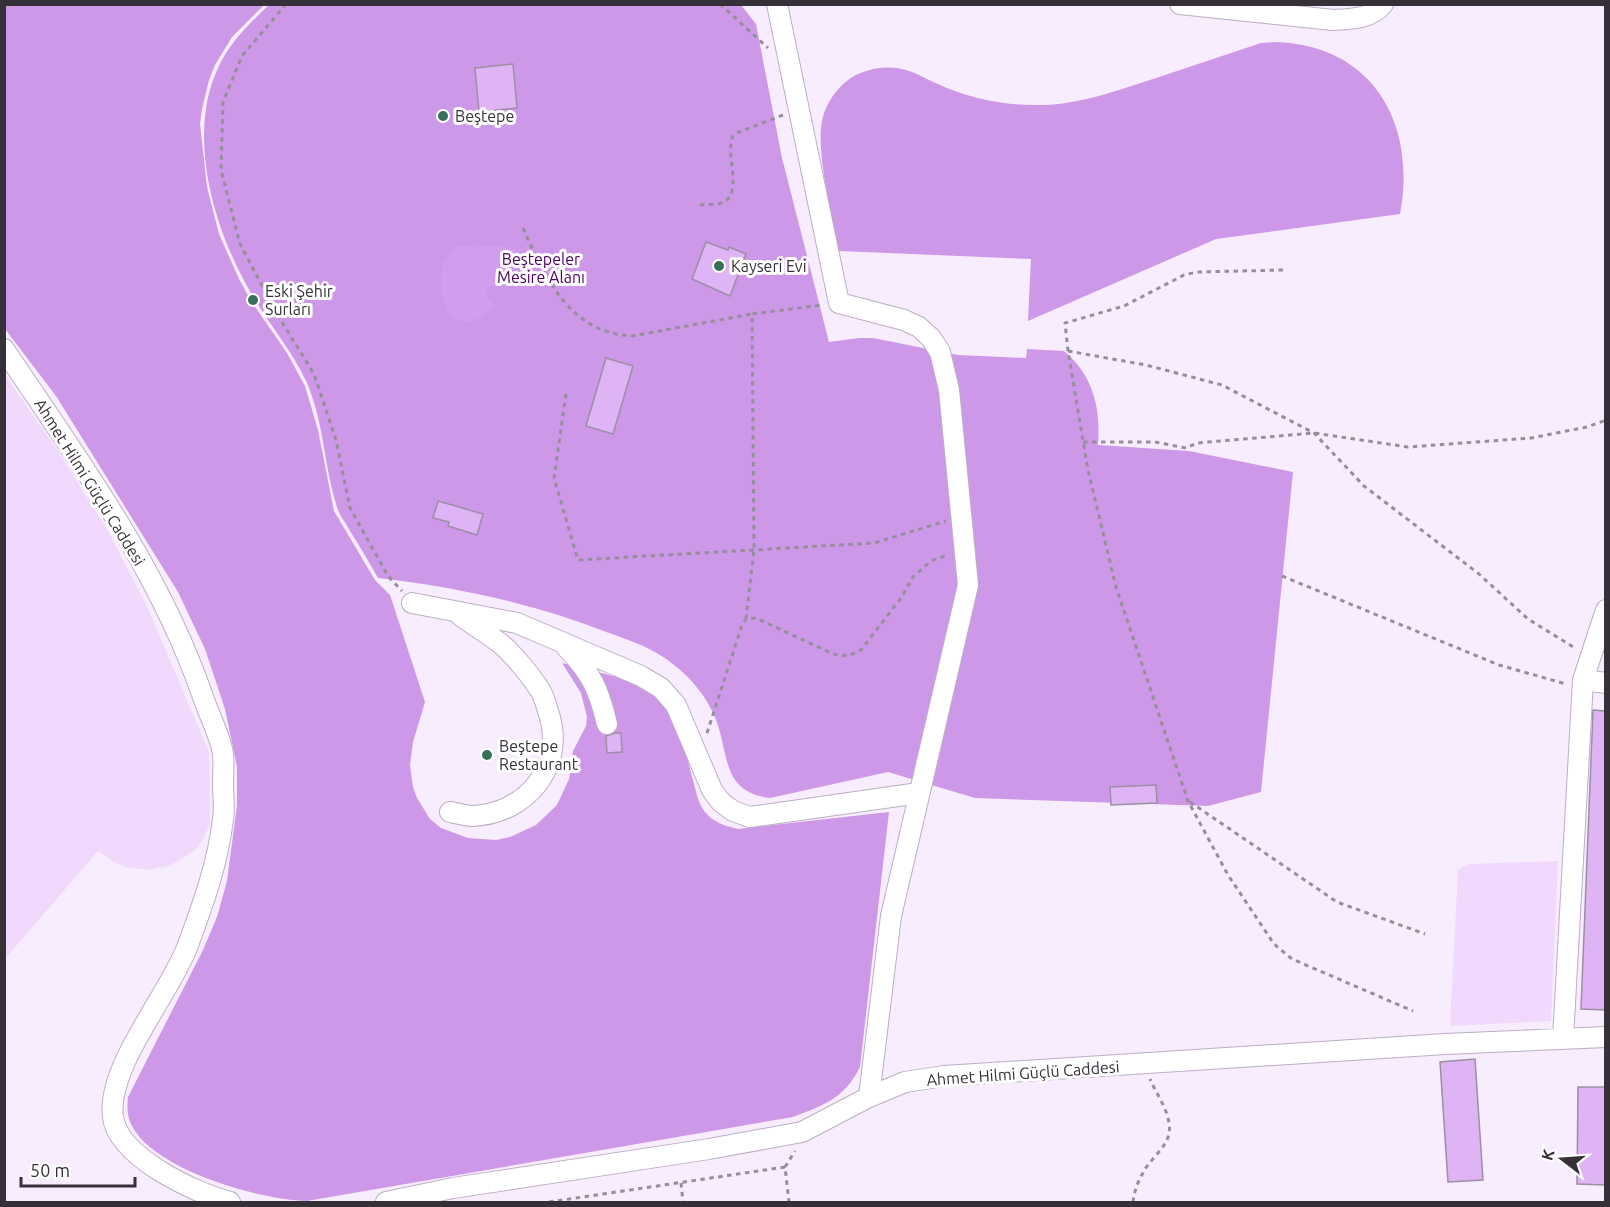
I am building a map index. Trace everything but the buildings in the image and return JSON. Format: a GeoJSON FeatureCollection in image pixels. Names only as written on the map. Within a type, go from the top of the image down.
{"type":"FeatureCollection","features":[{"type":"Feature","properties":{"kind":"street"},"geometry":{"type":"LineString","coordinates":[[777,4],[839,303],[904,320],[919,327],[931,338],[940,352],[949,390],[968,585],[891,916],[869,1097]]}},
{"type":"Feature","properties":{"kind":"street"},"geometry":{"type":"LineString","coordinates":[[1180,4],[1333,20],[1371,15],[1383,4]]}},
{"type":"Feature","properties":{"kind":"street","name":"Ahmet Hilmi Güçlü Caddesi"},"geometry":{"type":"LineString","coordinates":[[4,349],[121,524],[165,604],[197,680],[223,754],[224,819],[209,888],[186,952],[122,1066],[111,1100],[113,1121],[122,1139],[136,1154],[176,1181],[230,1203]]}},
{"type":"Feature","properties":{"kind":"street"},"geometry":{"type":"LineString","coordinates":[[412,603],[517,624],[641,676],[661,688],[676,705],[711,790],[733,811],[750,817],[919,793]]}},
{"type":"Feature","properties":{"kind":"street"},"geometry":{"type":"LineString","coordinates":[[1563,1039],[1583,684],[1605,610]]}},
{"type":"Feature","properties":{"kind":"street"},"geometry":{"type":"LineString","coordinates":[[450,812],[469,816],[489,814],[516,801],[532,790],[544,776],[551,762],[554,747],[552,721],[541,691],[503,646],[455,611]]}},
{"type":"Feature","properties":{"kind":"street"},"geometry":{"type":"LineString","coordinates":[[561,642],[584,665],[599,693],[607,724]]}},
{"type":"Feature","properties":{"kind":"street"},"geometry":{"type":"LineString","coordinates":[[1583,684],[1605,683]]}},
{"type":"Feature","properties":{"kind":"street","name":"Ahmet Hilmi Güçlü Caddesi"},"geometry":{"type":"LineString","coordinates":[[386,1203],[453,1188],[709,1149],[802,1132],[869,1097],[905,1082],[944,1076],[1445,1044],[1605,1037]]}},
{"type":"Feature","properties":{"kind":"path"},"geometry":{"type":"LineString","coordinates":[[286,4],[242,56],[223,102],[221,170],[240,244],[277,314],[314,374],[336,440],[350,508],[388,576],[412,603]]}},
{"type":"Feature","properties":{"kind":"path"},"geometry":{"type":"LineString","coordinates":[[720,4],[792,69]]}},
{"type":"Feature","properties":{"kind":"path"},"geometry":{"type":"LineString","coordinates":[[700,205],[724,202],[731,195],[733,185],[730,142],[734,134],[800,108]]}},
{"type":"Feature","properties":{"kind":"path"},"geometry":{"type":"LineString","coordinates":[[523,228],[543,272],[572,310],[600,330],[616,335],[632,336],[752,314],[839,303]]}},
{"type":"Feature","properties":{"kind":"path"},"geometry":{"type":"LineString","coordinates":[[1283,270],[1197,272],[1184,275],[1124,306],[1065,323],[1083,442],[1116,587],[1188,801],[1228,875],[1274,944],[1292,959],[1413,1011]]}},
{"type":"Feature","properties":{"kind":"path"},"geometry":{"type":"LineString","coordinates":[[699,759],[742,625],[746,619],[754,549],[752,314]]}},
{"type":"Feature","properties":{"kind":"path"},"geometry":{"type":"LineString","coordinates":[[1068,351],[1146,365],[1222,386],[1314,433],[1364,486],[1479,574],[1528,620],[1590,657]]}},
{"type":"Feature","properties":{"kind":"path"},"geometry":{"type":"LineString","coordinates":[[566,394],[555,478],[578,560],[874,543],[961,517]]}},
{"type":"Feature","properties":{"kind":"path"},"geometry":{"type":"LineString","coordinates":[[1083,442],[1155,442],[1186,448],[1197,443],[1314,433],[1408,447],[1531,438],[1587,427],[1605,420]]}},
{"type":"Feature","properties":{"kind":"path"},"geometry":{"type":"LineString","coordinates":[[746,619],[756,618],[834,654],[848,656],[855,654],[861,650],[901,598],[913,577],[931,561],[947,555],[964,553]]}},
{"type":"Feature","properties":{"kind":"path"},"geometry":{"type":"LineString","coordinates":[[1282,576],[1499,665],[1583,684]]}},
{"type":"Feature","properties":{"kind":"path"},"geometry":{"type":"LineString","coordinates":[[1188,801],[1337,902],[1425,934]]}},
{"type":"Feature","properties":{"kind":"path"},"geometry":{"type":"LineString","coordinates":[[1133,1203],[1134,1194],[1144,1170],[1166,1143],[1170,1134],[1168,1116],[1142,1064]]}},
{"type":"Feature","properties":{"kind":"path"},"geometry":{"type":"LineString","coordinates":[[549,1203],[785,1167],[789,1203]]}},
{"type":"Feature","properties":{"kind":"path"},"geometry":{"type":"LineString","coordinates":[[681,1183],[683,1203]]}},
{"type":"Feature","properties":{"kind":"shaded area"},"geometry":{"type":"Polygon","coordinates":[[[455,246],[510,248],[519,253],[520,260],[486,291],[488,300],[494,305],[491,310],[476,319],[458,320],[447,310],[444,302],[441,284],[442,271],[455,246]]]}},
{"type":"Feature","properties":{"kind":"shaded area"},"geometry":{"type":"Polygon","coordinates":[[[5,375],[60,454],[108,531],[146,604],[209,752],[210,824],[203,840],[194,851],[169,866],[147,870],[126,867],[98,851],[5,959],[5,375]]]}},
{"type":"Feature","properties":{"kind":"shaded area"},"geometry":{"type":"Polygon","coordinates":[[[1558,861],[1551,1021],[1450,1026],[1458,870],[1468,864],[1558,861]]]}},
{"type":"Feature","properties":{"kind":"green space"},"geometry":{"type":"Polygon","coordinates":[[[5,5],[264,5],[232,37],[209,80],[200,124],[207,187],[219,234],[239,279],[251,301],[287,353],[305,386],[318,430],[334,511],[375,580],[390,595],[425,702],[413,742],[410,765],[417,798],[430,819],[441,828],[468,838],[496,840],[510,837],[536,825],[557,805],[569,779],[573,751],[586,726],[587,717],[581,693],[562,663],[633,681],[646,688],[657,698],[666,709],[679,735],[700,804],[708,815],[720,823],[738,829],[889,812],[860,1067],[840,1094],[824,1104],[793,1117],[307,1201],[263,1195],[210,1179],[161,1155],[143,1140],[131,1124],[128,1097],[203,950],[217,917],[227,881],[237,805],[237,767],[225,709],[205,649],[178,592],[56,396],[5,329],[5,5]]]}},
{"type":"Feature","properties":{"kind":"green space","name":"Beştepeler Mesire Alanı"},"geometry":{"type":"Polygon","coordinates":[[[269,5],[741,5],[756,24],[782,158],[829,342],[873,338],[958,355],[1026,358],[1027,349],[1064,351],[1082,371],[1093,393],[1098,418],[1098,445],[1189,451],[1293,472],[1261,792],[1208,806],[975,798],[888,772],[770,798],[754,794],[742,787],[734,778],[719,728],[702,694],[686,675],[659,654],[626,639],[524,605],[437,586],[378,578],[338,510],[329,476],[321,429],[307,383],[240,273],[217,216],[209,186],[204,125],[209,95],[218,68],[228,50],[247,26],[269,5]]]}},
{"type":"Feature","properties":{"kind":"green space"},"geometry":{"type":"Polygon","coordinates":[[[1277,42],[1311,47],[1340,58],[1363,75],[1381,96],[1394,122],[1402,150],[1404,181],[1400,214],[1216,239],[1028,321],[1031,259],[839,251],[823,167],[822,121],[834,94],[856,75],[876,69],[903,69],[961,93],[985,100],[1022,105],[1050,105],[1095,97],[1261,43],[1277,42]]]}},
{"type":"Feature","properties":{"kind":"place","name":"Beştepe"},"geometry":{"type":"Point","coordinates":[443,116]}},
{"type":"Feature","properties":{"kind":"place","name":"Kayseri Evi"},"geometry":{"type":"Point","coordinates":[719,266]}},
{"type":"Feature","properties":{"kind":"place","name":"Eski Şehir Surları"},"geometry":{"type":"Point","coordinates":[253,300]}},
{"type":"Feature","properties":{"kind":"place","name":"Beştepe Restaurant"},"geometry":{"type":"Point","coordinates":[487,755]}}]}
